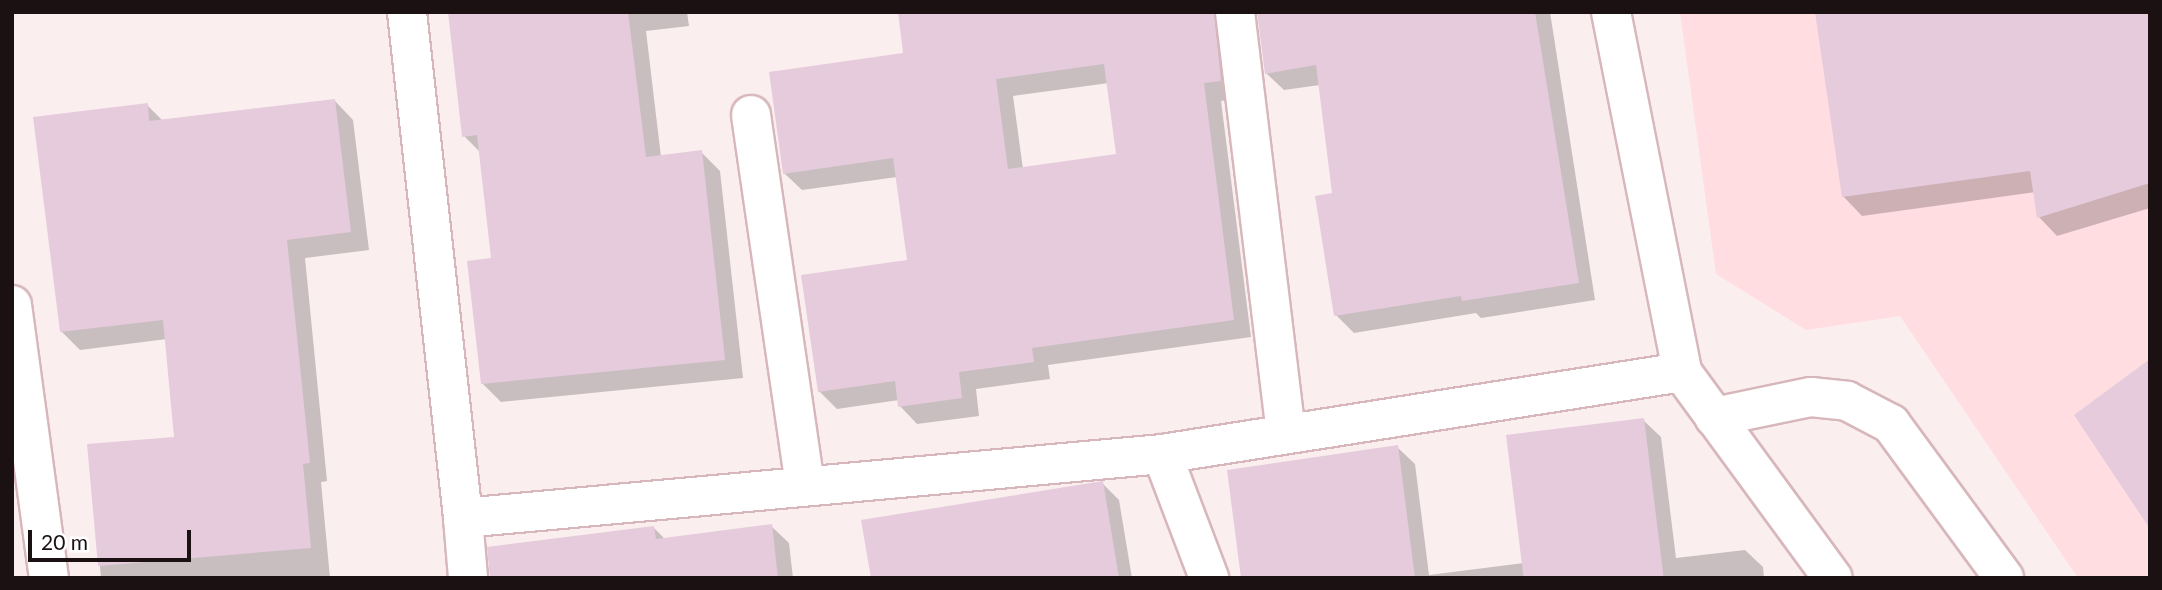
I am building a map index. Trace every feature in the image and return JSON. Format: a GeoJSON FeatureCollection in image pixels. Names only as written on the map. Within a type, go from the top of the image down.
{"type":"FeatureCollection","features":[{"type":"Feature","properties":{"kind":"street"},"geometry":{"type":"LineString","coordinates":[[407,12],[468,578]]}},
{"type":"Feature","properties":{"kind":"street"},"geometry":{"type":"LineString","coordinates":[[1235,12],[1286,432]]}},
{"type":"Feature","properties":{"kind":"street"},"geometry":{"type":"LineString","coordinates":[[1611,12],[1682,372],[1833,578]]}},
{"type":"Feature","properties":{"kind":"street"},"geometry":{"type":"LineString","coordinates":[[751,115],[805,486]]}},
{"type":"Feature","properties":{"kind":"street"},"geometry":{"type":"LineString","coordinates":[[12,305],[49,578]]}},
{"type":"Feature","properties":{"kind":"street"},"geometry":{"type":"LineString","coordinates":[[463,518],[1162,454],[1286,432],[1682,372]]}},
{"type":"Feature","properties":{"kind":"street"},"geometry":{"type":"LineString","coordinates":[[1714,417],[1811,397],[1847,401],[1891,424],[2004,578]]}},
{"type":"Feature","properties":{"kind":"street"},"geometry":{"type":"LineString","coordinates":[[1162,454],[1209,578]]}},
{"type":"Feature","properties":{"kind":"shaded area"},"geometry":{"type":"Polygon","coordinates":[[[1680,12],[2150,12],[2150,578],[2078,578],[1900,316],[1806,330],[1716,274],[1680,12]]]}},
{"type":"Feature","properties":{"kind":"building"},"geometry":{"type":"Polygon","coordinates":[[[448,12],[628,12],[646,157],[702,150],[725,360],[481,384],[467,261],[491,258],[477,135],[462,137],[448,12]]]}},
{"type":"Feature","properties":{"kind":"building"},"geometry":{"type":"Polygon","coordinates":[[[898,12],[1214,12],[1221,81],[1204,83],[1234,320],[1032,348],[1034,362],[959,372],[962,398],[898,407],[895,381],[818,392],[801,275],[907,260],[893,158],[783,174],[769,72],[903,53],[898,12]],[[1104,64],[996,79],[1008,169],[1116,154],[1104,64]]]}},
{"type":"Feature","properties":{"kind":"building"},"geometry":{"type":"Polygon","coordinates":[[[1257,12],[1535,12],[1579,283],[1462,301],[1461,296],[1334,316],[1315,196],[1332,193],[1316,65],[1265,74],[1257,12]]]}},
{"type":"Feature","properties":{"kind":"building"},"geometry":{"type":"Polygon","coordinates":[[[1815,12],[2150,12],[2150,183],[2037,218],[2030,171],[1842,197],[1815,12]]]}},
{"type":"Feature","properties":{"kind":"building"},"geometry":{"type":"Polygon","coordinates":[[[335,99],[351,232],[287,240],[310,463],[303,464],[311,548],[98,566],[87,444],[174,437],[163,320],[60,332],[33,117],[148,103],[149,121],[335,99]]]}},
{"type":"Feature","properties":{"kind":"building"},"geometry":{"type":"Polygon","coordinates":[[[2150,359],[2150,529],[2074,415],[2150,359]]]}},
{"type":"Feature","properties":{"kind":"building"},"geometry":{"type":"Polygon","coordinates":[[[1644,418],[1664,578],[1524,578],[1506,435],[1644,418]]]}},
{"type":"Feature","properties":{"kind":"building"},"geometry":{"type":"Polygon","coordinates":[[[1398,445],[1415,578],[1241,578],[1227,470],[1398,445]]]}},
{"type":"Feature","properties":{"kind":"building"},"geometry":{"type":"Polygon","coordinates":[[[1103,481],[1119,578],[871,578],[861,520],[1103,481]]]}},
{"type":"Feature","properties":{"kind":"building"},"geometry":{"type":"Polygon","coordinates":[[[772,524],[778,578],[490,578],[487,547],[654,526],[656,539],[772,524]]]}}]}
